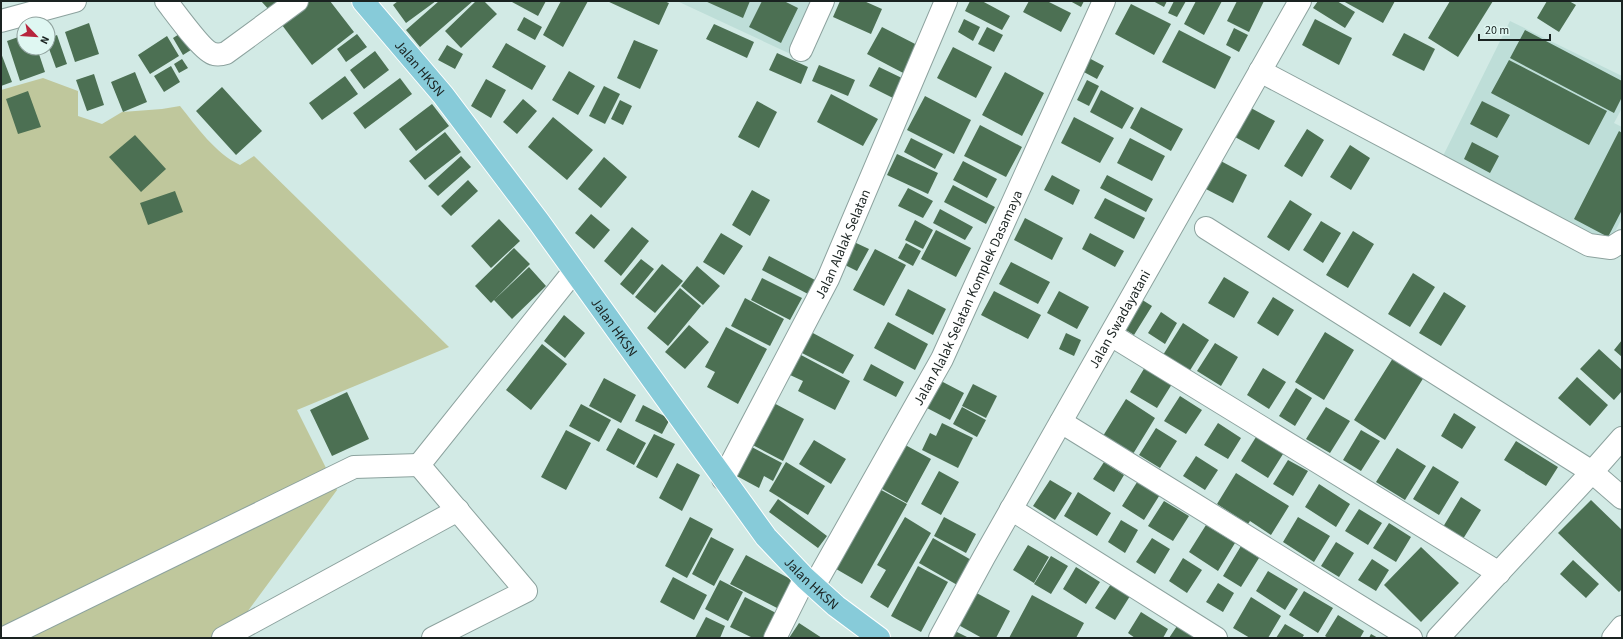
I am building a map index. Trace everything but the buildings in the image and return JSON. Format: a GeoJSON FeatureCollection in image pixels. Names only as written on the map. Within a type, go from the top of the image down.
{"type":"FeatureCollection","features":[{"type":"Feature","properties":{"kind":"main road","name":"Jalan HKSN"},"geometry":{"type":"LineString","coordinates":[[364,1],[443,95],[574,271],[766,537],[836,606],[880,638]]}},
{"type":"Feature","properties":{"kind":"street"},"geometry":{"type":"LineString","coordinates":[[1,21],[74,1]]}},
{"type":"Feature","properties":{"kind":"street"},"geometry":{"type":"LineString","coordinates":[[166,1],[188,30],[204,48],[213,54],[226,53],[297,1]]}},
{"type":"Feature","properties":{"kind":"street"},"geometry":{"type":"LineString","coordinates":[[801,50],[823,1]]}},
{"type":"Feature","properties":{"kind":"street","name":"Jalan Alalak Selatan"},"geometry":{"type":"LineString","coordinates":[[723,479],[828,279],[946,1]]}},
{"type":"Feature","properties":{"kind":"street","name":"Jalan Alalak Selatan Komplek Dasamaya"},"geometry":{"type":"LineString","coordinates":[[775,638],[810,582],[942,359],[1104,1]]}},
{"type":"Feature","properties":{"kind":"street","name":"Jalan Swadayatani"},"geometry":{"type":"LineString","coordinates":[[940,638],[1011,509],[1300,1]]}},
{"type":"Feature","properties":{"kind":"street"},"geometry":{"type":"LineString","coordinates":[[1260,71],[1589,245],[1611,248],[1622,241]]}},
{"type":"Feature","properties":{"kind":"street"},"geometry":{"type":"LineString","coordinates":[[1206,228],[1592,472],[1622,498]]}},
{"type":"Feature","properties":{"kind":"street"},"geometry":{"type":"LineString","coordinates":[[4,638],[354,468],[419,465],[574,271]]}},
{"type":"Feature","properties":{"kind":"street"},"geometry":{"type":"LineString","coordinates":[[1111,335],[1499,573]]}},
{"type":"Feature","properties":{"kind":"street"},"geometry":{"type":"LineString","coordinates":[[1061,422],[1411,638]]}},
{"type":"Feature","properties":{"kind":"street"},"geometry":{"type":"LineString","coordinates":[[1438,638],[1622,438]]}},
{"type":"Feature","properties":{"kind":"street"},"geometry":{"type":"LineString","coordinates":[[419,465],[526,591],[433,638]]}},
{"type":"Feature","properties":{"kind":"street"},"geometry":{"type":"LineString","coordinates":[[1011,509],[1216,638]]}},
{"type":"Feature","properties":{"kind":"street"},"geometry":{"type":"LineString","coordinates":[[223,638],[458,510]]}},
{"type":"Feature","properties":{"kind":"street"},"geometry":{"type":"LineString","coordinates":[[1613,638],[1622,627]]}},
{"type":"Feature","properties":{"kind":"shaded area"},"geometry":{"type":"Polygon","coordinates":[[[677,1],[824,1],[797,57],[677,1]]]}},
{"type":"Feature","properties":{"kind":"shaded area"},"geometry":{"type":"Polygon","coordinates":[[[1510,21],[1622,76],[1622,108],[1614,123],[1622,127],[1622,218],[1609,243],[1441,160],[1510,21]]]}},
{"type":"Feature","properties":{"kind":"green space"},"geometry":{"type":"Polygon","coordinates":[[[43,78],[78,91],[78,116],[102,124],[122,112],[180,106],[207,139],[222,154],[240,165],[254,156],[449,347],[297,410],[337,490],[228,638],[1,638],[1,90],[43,78]]]}}]}
